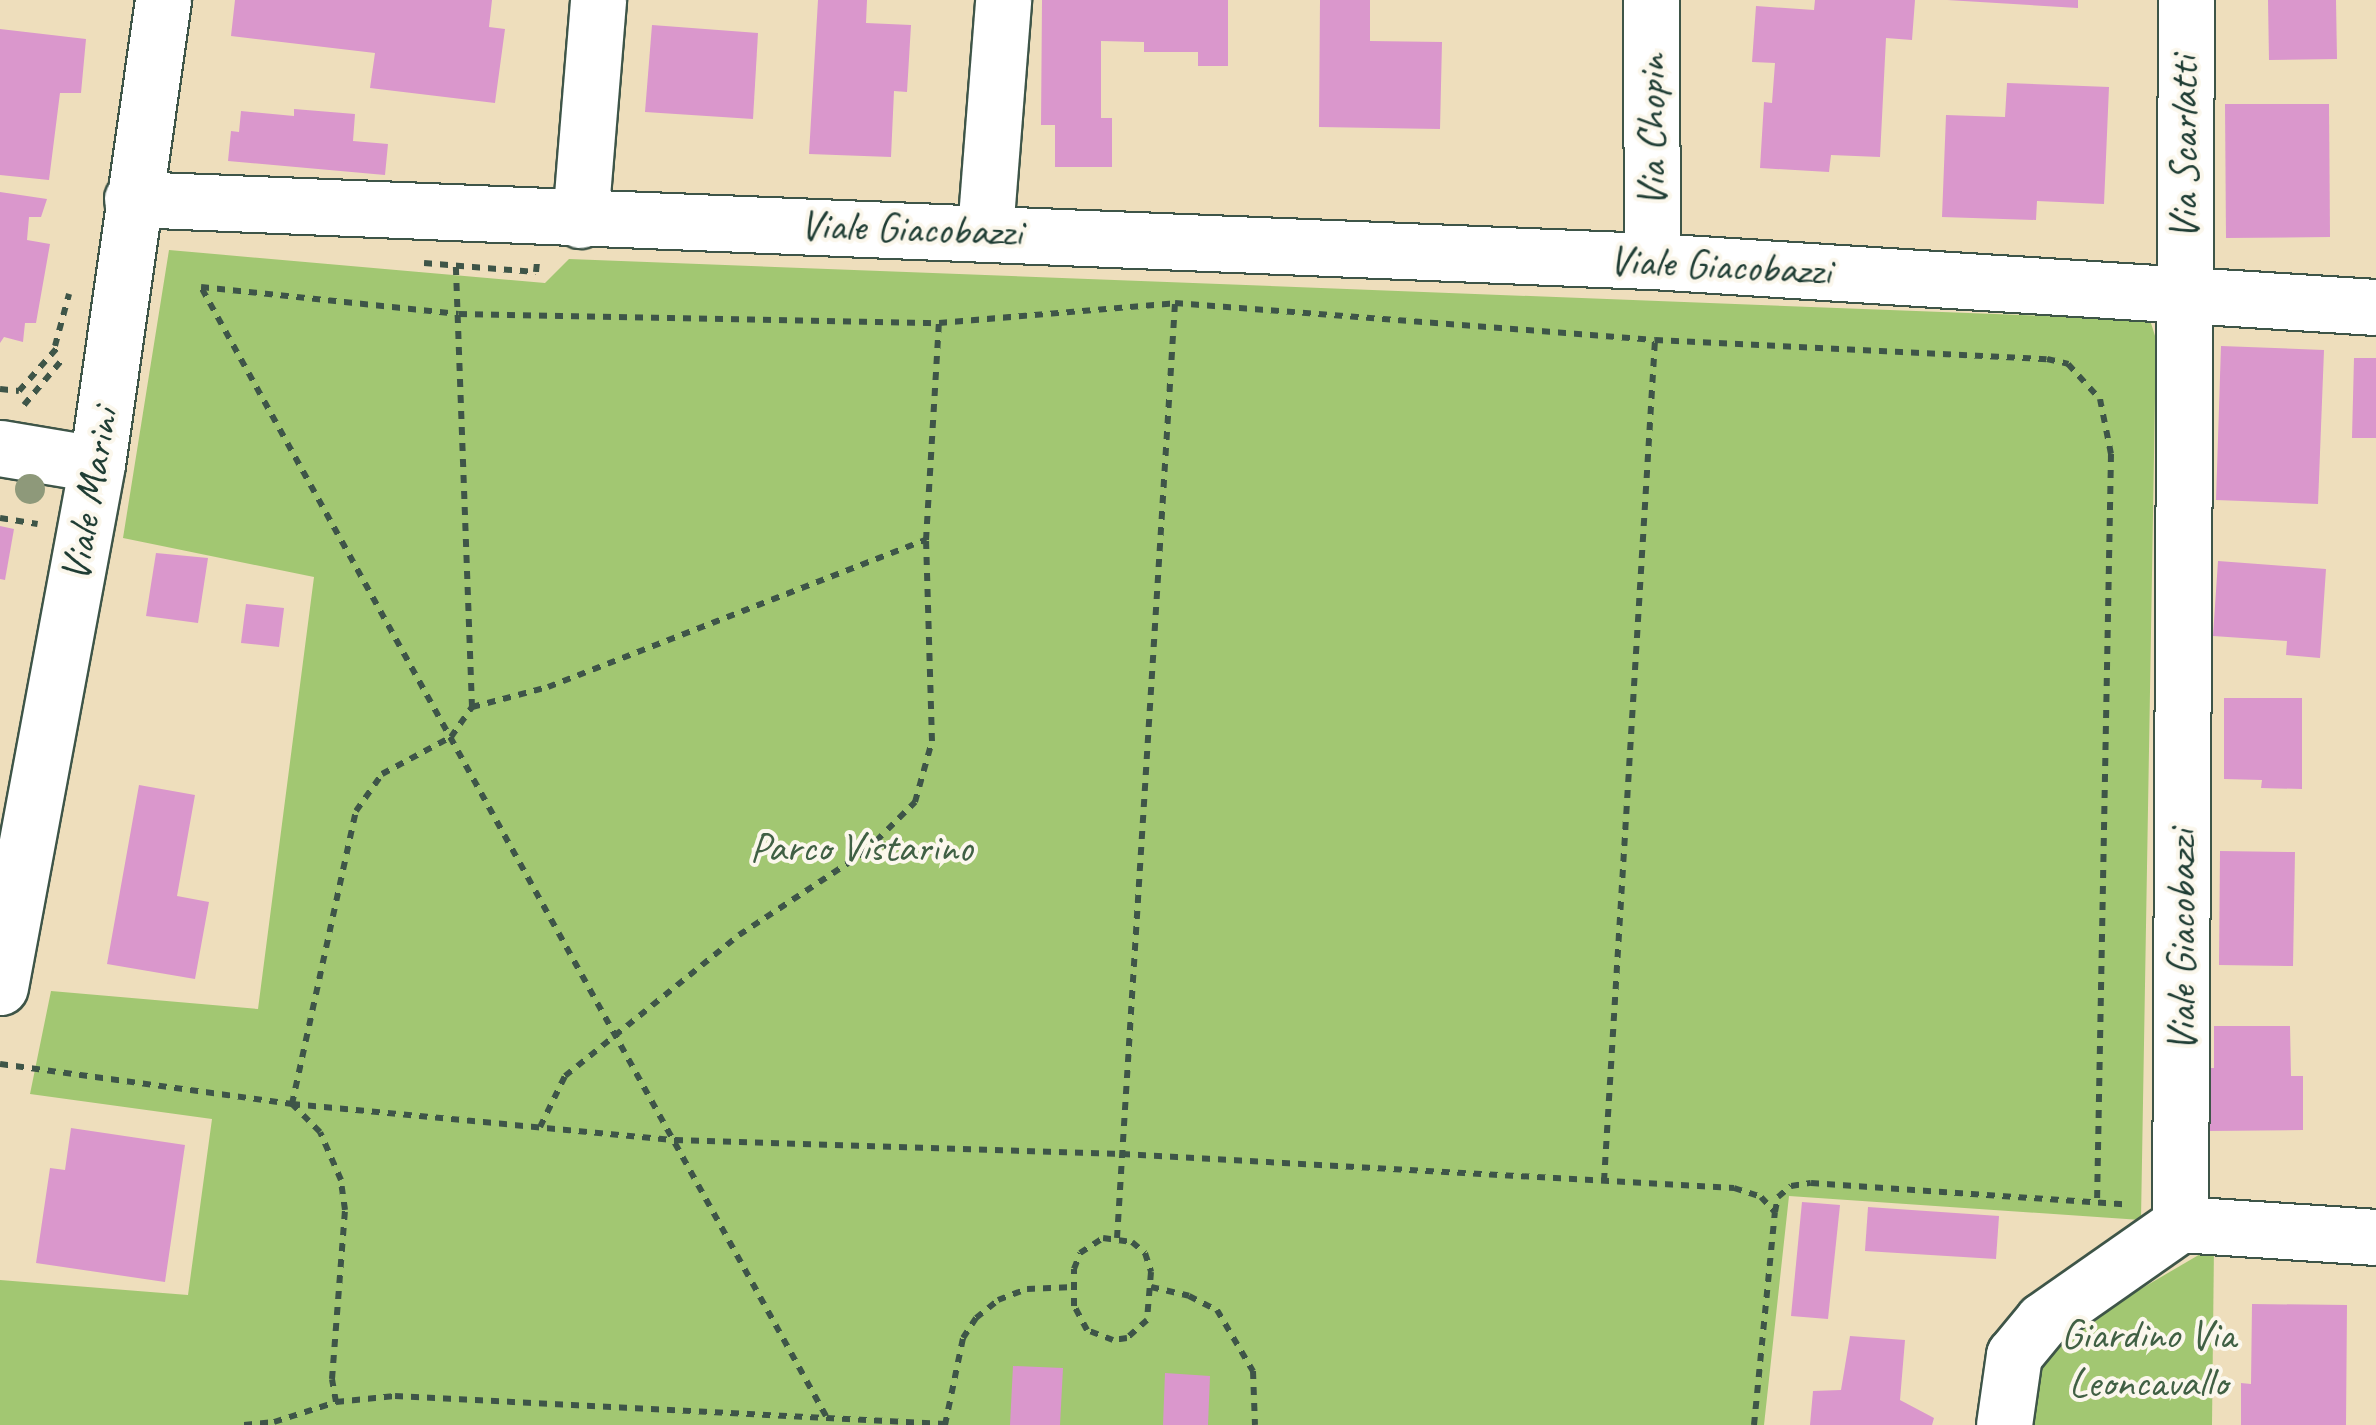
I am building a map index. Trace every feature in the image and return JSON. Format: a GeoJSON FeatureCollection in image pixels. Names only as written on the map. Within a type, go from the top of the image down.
{"type":"FeatureCollection","features":[{"type":"Feature","properties":{"kind":"street","name":"Viale Marini"},"geometry":{"type":"LineString","coordinates":[[0,987],[97,464],[162,0]]}},
{"type":"Feature","properties":{"kind":"street"},"geometry":{"type":"LineString","coordinates":[[580,220],[598,0]]}},
{"type":"Feature","properties":{"kind":"street"},"geometry":{"type":"LineString","coordinates":[[984,230],[1002,0]]}},
{"type":"Feature","properties":{"kind":"street","name":"Via Chopin"},"geometry":{"type":"LineString","coordinates":[[1651,0],[1652,261]]}},
{"type":"Feature","properties":{"kind":"street","name":"Via Scarlatti"},"geometry":{"type":"LineString","coordinates":[[2183,296],[2186,0]]}},
{"type":"Feature","properties":{"kind":"street","name":"Viale Giacobazzi"},"geometry":{"type":"LineString","coordinates":[[132,199],[580,220],[984,230],[1652,261],[2183,296],[2159,1215]]}},
{"type":"Feature","properties":{"kind":"street"},"geometry":{"type":"LineString","coordinates":[[2183,296],[2376,306]]}},
{"type":"Feature","properties":{"kind":"street"},"geometry":{"type":"LineString","coordinates":[[0,448],[97,464]]}},
{"type":"Feature","properties":{"kind":"street"},"geometry":{"type":"LineString","coordinates":[[2004,1425],[2014,1356],[2042,1320],[2159,1215],[2376,1238]]}},
{"type":"Feature","properties":{"kind":"path"},"geometry":{"type":"LineString","coordinates":[[292,1104],[356,811],[382,774],[451,737],[472,708],[456,266]]}},
{"type":"Feature","properties":{"kind":"path"},"geometry":{"type":"LineString","coordinates":[[826,1416],[201,286],[459,314],[939,322],[1176,304],[1655,340],[2047,359],[2068,364],[2100,399],[2111,454],[2098,1202]]}},
{"type":"Feature","properties":{"kind":"path"},"geometry":{"type":"LineString","coordinates":[[1117,1238],[1176,304]]}},
{"type":"Feature","properties":{"kind":"path"},"geometry":{"type":"LineString","coordinates":[[540,1127],[565,1076],[739,935],[865,852],[915,802],[932,741],[926,540],[939,322]]}},
{"type":"Feature","properties":{"kind":"path"},"geometry":{"type":"LineString","coordinates":[[1604,1182],[1655,340]]}},
{"type":"Feature","properties":{"kind":"path"},"geometry":{"type":"LineString","coordinates":[[0,389],[18,391],[55,346],[67,354]]}},
{"type":"Feature","properties":{"kind":"path"},"geometry":{"type":"LineString","coordinates":[[0,518],[44,525]]}},
{"type":"Feature","properties":{"kind":"path"},"geometry":{"type":"LineString","coordinates":[[472,708],[548,688],[926,540]]}},
{"type":"Feature","properties":{"kind":"path"},"geometry":{"type":"LineString","coordinates":[[0,1064],[292,1104],[675,1140],[1122,1154],[1734,1188],[1761,1198],[1774,1212]]}},
{"type":"Feature","properties":{"kind":"path"},"geometry":{"type":"LineString","coordinates":[[292,1104],[320,1132],[341,1180],[345,1210],[332,1379],[336,1402]]}},
{"type":"Feature","properties":{"kind":"path"},"geometry":{"type":"LineString","coordinates":[[1754,1425],[1774,1212],[1778,1197],[1791,1186],[1811,1184],[2098,1202],[2159,1215]]}},
{"type":"Feature","properties":{"kind":"path"},"geometry":{"type":"LineString","coordinates":[[1117,1238],[1145,1253],[1151,1287],[1147,1320],[1126,1338],[1113,1340],[1099,1338],[1078,1319],[1074,1286],[1080,1253],[1090,1244],[1117,1238]]}},
{"type":"Feature","properties":{"kind":"path"},"geometry":{"type":"LineString","coordinates":[[244,1425],[274,1422],[336,1402],[395,1396],[945,1424],[962,1338],[976,1318],[998,1300],[1028,1290],[1074,1286]]}},
{"type":"Feature","properties":{"kind":"path"},"geometry":{"type":"LineString","coordinates":[[1151,1287],[1172,1290],[1217,1310],[1253,1370],[1255,1425]]}},
{"type":"Feature","properties":{"kind":"green space","name":"Parco Vistarino"},"geometry":{"type":"Polygon","coordinates":[[[169,250],[545,283],[569,259],[2150,320],[2156,339],[2141,1220],[1789,1196],[1764,1425],[0,1425],[0,1280],[188,1295],[212,1119],[30,1094],[51,991],[258,1009],[314,577],[123,538],[169,250]]]}},
{"type":"Feature","properties":{"kind":"green space","name":"Giardino Via Leoncavallo"},"geometry":{"type":"Polygon","coordinates":[[[2214,1246],[2212,1425],[2033,1425],[2037,1379],[2057,1338],[2214,1246]]]}},
{"type":"Feature","properties":{"kind":"building"},"geometry":{"type":"Polygon","coordinates":[[[235,0],[492,0],[489,27],[505,29],[495,103],[370,88],[375,53],[231,36],[235,0]]]}},
{"type":"Feature","properties":{"kind":"building"},"geometry":{"type":"Polygon","coordinates":[[[818,0],[867,0],[866,23],[911,25],[907,92],[894,91],[891,157],[809,154],[818,0]]]}},
{"type":"Feature","properties":{"kind":"building"},"geometry":{"type":"Polygon","coordinates":[[[1042,0],[1228,0],[1228,66],[1198,66],[1198,52],[1144,52],[1144,42],[1101,41],[1101,118],[1112,118],[1112,167],[1055,167],[1055,125],[1041,125],[1042,0]]]}},
{"type":"Feature","properties":{"kind":"building"},"geometry":{"type":"Polygon","coordinates":[[[1320,0],[1370,0],[1370,41],[1442,42],[1440,129],[1319,127],[1320,0]]]}},
{"type":"Feature","properties":{"kind":"building"},"geometry":{"type":"Polygon","coordinates":[[[1815,0],[1915,0],[1912,40],[1886,38],[1880,157],[1831,155],[1829,172],[1760,168],[1764,102],[1772,103],[1775,63],[1752,62],[1756,6],[1814,10],[1815,0]]]}},
{"type":"Feature","properties":{"kind":"building"},"geometry":{"type":"Polygon","coordinates":[[[1947,0],[2078,0],[2078,8],[1947,0]]]}},
{"type":"Feature","properties":{"kind":"building"},"geometry":{"type":"Polygon","coordinates":[[[2268,0],[2336,0],[2337,59],[2269,60],[2268,0]]]}},
{"type":"Feature","properties":{"kind":"building"},"geometry":{"type":"Polygon","coordinates":[[[652,25],[758,33],[753,119],[645,112],[652,25]]]}},
{"type":"Feature","properties":{"kind":"building"},"geometry":{"type":"Polygon","coordinates":[[[0,29],[86,39],[81,93],[60,93],[49,180],[0,175],[0,29]]]}},
{"type":"Feature","properties":{"kind":"building"},"geometry":{"type":"Polygon","coordinates":[[[2007,83],[2109,87],[2104,204],[2037,201],[2036,220],[1942,217],[1946,115],[2005,117],[2007,83]]]}},
{"type":"Feature","properties":{"kind":"building"},"geometry":{"type":"Polygon","coordinates":[[[2225,104],[2329,104],[2330,237],[2226,238],[2225,104]]]}},
{"type":"Feature","properties":{"kind":"building"},"geometry":{"type":"Polygon","coordinates":[[[294,109],[355,114],[353,141],[388,144],[385,175],[228,161],[231,131],[239,132],[241,111],[294,116],[294,109]]]}},
{"type":"Feature","properties":{"kind":"building"},"geometry":{"type":"Polygon","coordinates":[[[0,192],[47,199],[41,217],[29,217],[27,240],[50,244],[36,323],[25,323],[23,342],[4,337],[0,343],[0,192]]]}},
{"type":"Feature","properties":{"kind":"building"},"geometry":{"type":"Polygon","coordinates":[[[2221,346],[2324,350],[2318,504],[2216,500],[2221,346]]]}},
{"type":"Feature","properties":{"kind":"building"},"geometry":{"type":"Polygon","coordinates":[[[2354,358],[2376,358],[2376,438],[2352,438],[2354,358]]]}},
{"type":"Feature","properties":{"kind":"building"},"geometry":{"type":"Polygon","coordinates":[[[0,526],[14,529],[5,580],[0,579],[0,526]]]}},
{"type":"Feature","properties":{"kind":"building"},"geometry":{"type":"Polygon","coordinates":[[[156,553],[208,558],[198,623],[146,616],[156,553]]]}},
{"type":"Feature","properties":{"kind":"building"},"geometry":{"type":"Polygon","coordinates":[[[2218,561],[2326,569],[2320,658],[2286,655],[2287,641],[2213,636],[2218,561]]]}},
{"type":"Feature","properties":{"kind":"building"},"geometry":{"type":"Polygon","coordinates":[[[246,604],[284,608],[279,647],[241,643],[246,604]]]}},
{"type":"Feature","properties":{"kind":"building"},"geometry":{"type":"Polygon","coordinates":[[[2224,698],[2302,698],[2302,789],[2261,788],[2262,780],[2224,779],[2224,698]]]}},
{"type":"Feature","properties":{"kind":"building"},"geometry":{"type":"Polygon","coordinates":[[[139,785],[195,795],[177,896],[209,902],[195,979],[107,964],[139,785]]]}},
{"type":"Feature","properties":{"kind":"building"},"geometry":{"type":"Polygon","coordinates":[[[2220,851],[2295,852],[2293,966],[2219,965],[2220,851]]]}},
{"type":"Feature","properties":{"kind":"building"},"geometry":{"type":"Polygon","coordinates":[[[2214,1026],[2290,1026],[2291,1076],[2303,1076],[2303,1130],[2207,1131],[2207,1068],[2214,1068],[2214,1026]]]}},
{"type":"Feature","properties":{"kind":"building"},"geometry":{"type":"Polygon","coordinates":[[[71,1128],[185,1145],[165,1282],[36,1263],[50,1168],[65,1170],[71,1128]]]}},
{"type":"Feature","properties":{"kind":"building"},"geometry":{"type":"Polygon","coordinates":[[[1802,1202],[1840,1205],[1828,1319],[1791,1316],[1802,1202]]]}},
{"type":"Feature","properties":{"kind":"building"},"geometry":{"type":"Polygon","coordinates":[[[1868,1207],[1999,1216],[1996,1259],[1865,1251],[1868,1207]]]}},
{"type":"Feature","properties":{"kind":"building"},"geometry":{"type":"Polygon","coordinates":[[[2252,1304],[2347,1305],[2346,1425],[2241,1425],[2241,1383],[2251,1384],[2252,1304]]]}},
{"type":"Feature","properties":{"kind":"building"},"geometry":{"type":"Polygon","coordinates":[[[1850,1336],[1905,1340],[1900,1400],[1934,1418],[1932,1425],[1810,1425],[1813,1391],[1841,1390],[1850,1336]]]}},
{"type":"Feature","properties":{"kind":"building"},"geometry":{"type":"Polygon","coordinates":[[[1013,1366],[1063,1368],[1060,1425],[1010,1425],[1013,1366]]]}},
{"type":"Feature","properties":{"kind":"building"},"geometry":{"type":"Polygon","coordinates":[[[1165,1373],[1210,1376],[1208,1425],[1163,1425],[1165,1373]]]}}]}
